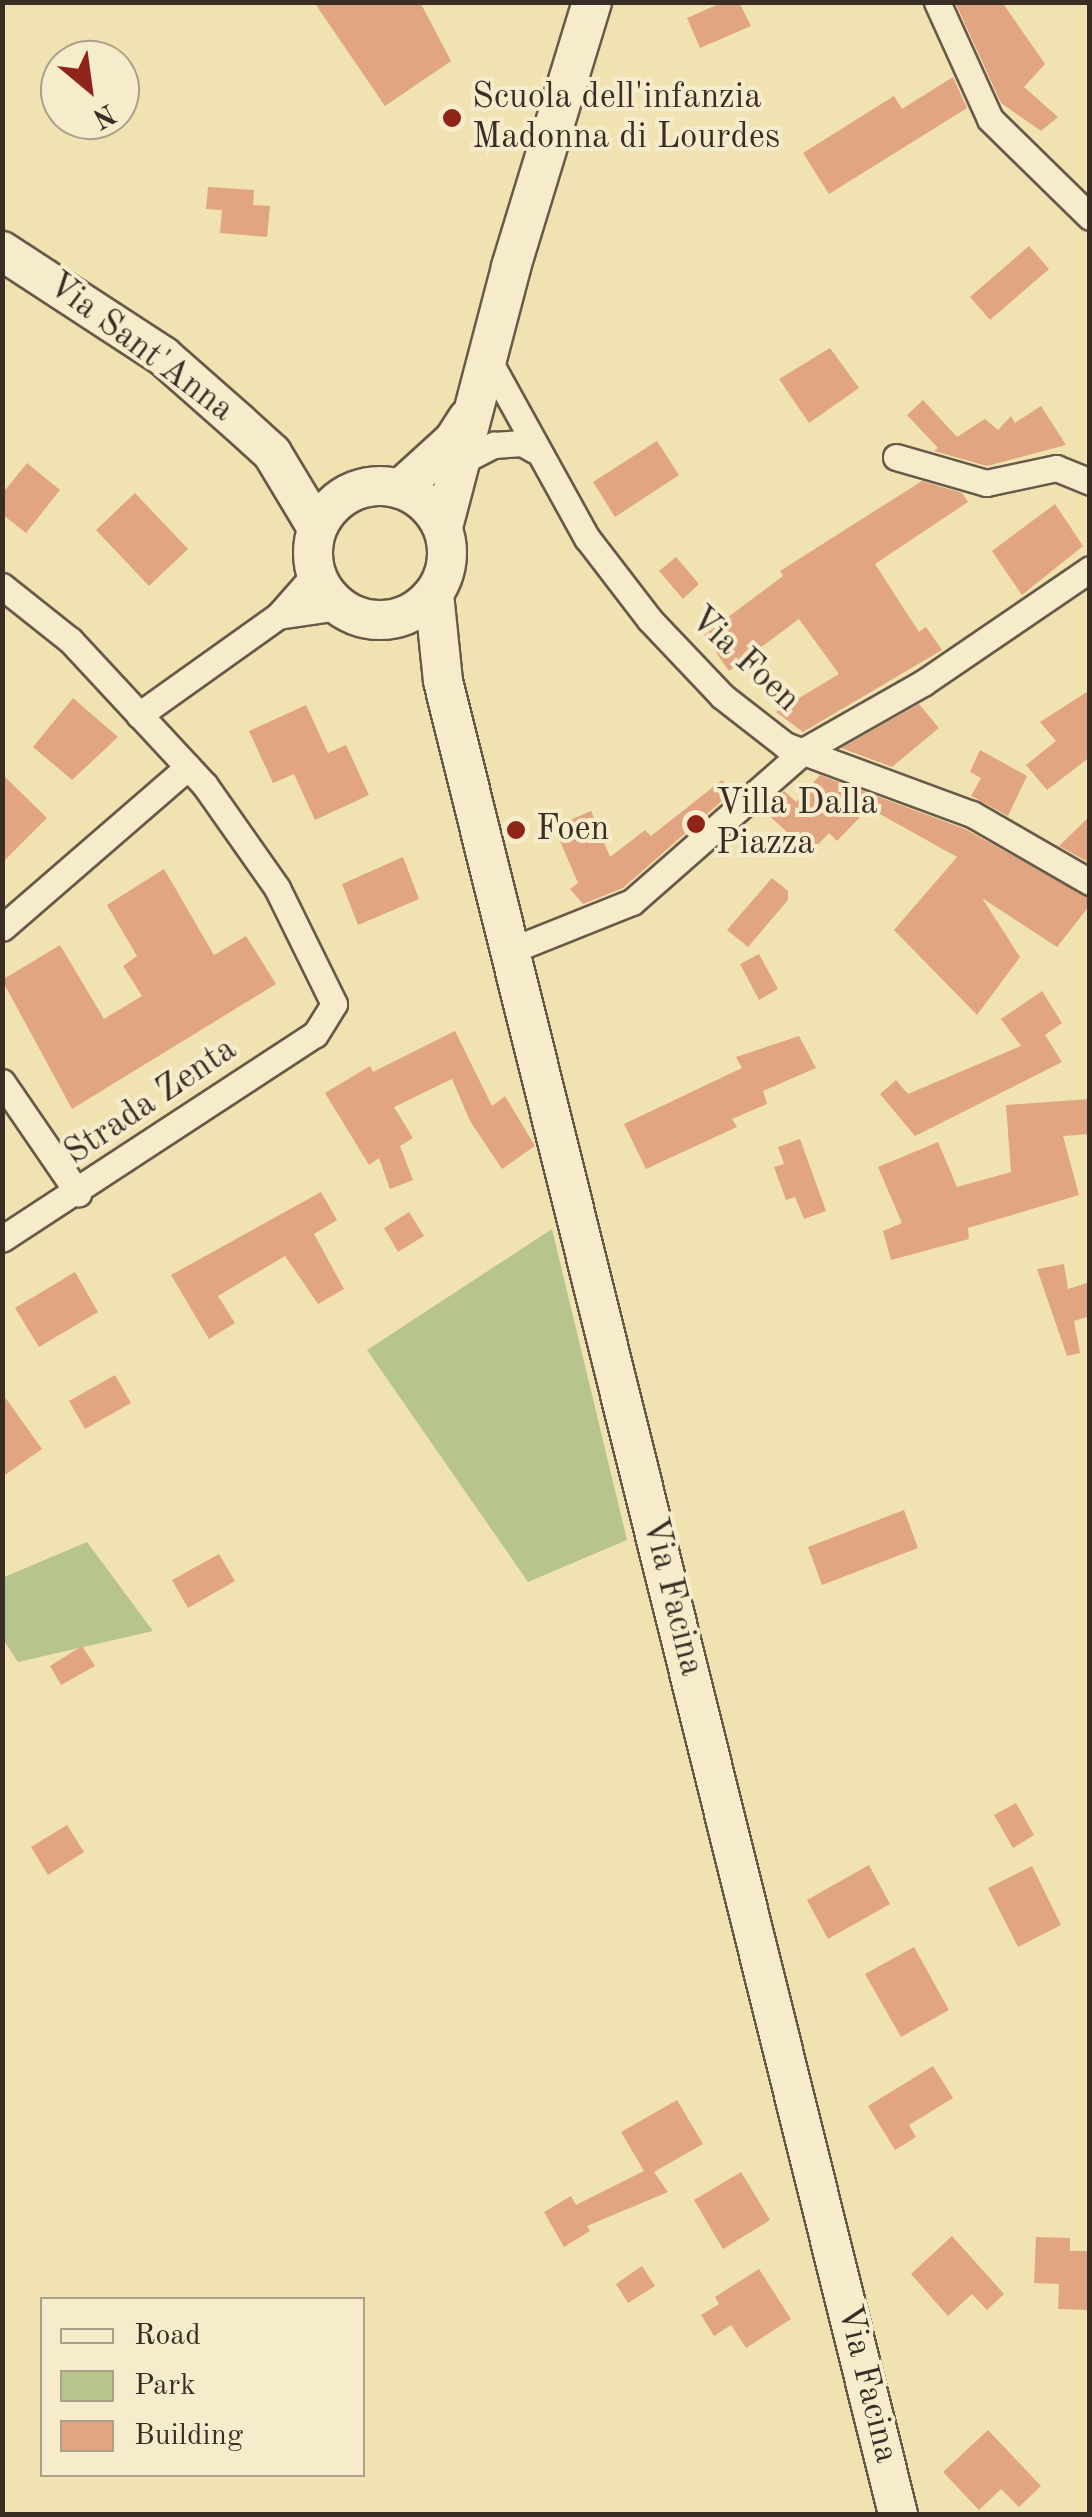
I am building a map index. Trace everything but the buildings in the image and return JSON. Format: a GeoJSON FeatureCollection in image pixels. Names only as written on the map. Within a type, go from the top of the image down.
{"type":"FeatureCollection","features":[{"type":"Feature","properties":{"kind":"main road"},"geometry":{"type":"LineString","coordinates":[[443,527],[418,497],[400,488],[356,490],[338,500],[317,528],[315,574],[339,607],[366,620],[396,620],[434,594],[448,551],[443,527],[592,2]]}},
{"type":"Feature","properties":{"kind":"main road","name":"Via Sant'Anna"},"geometry":{"type":"LineString","coordinates":[[2,250],[162,356],[272,453],[317,528]]}},
{"type":"Feature","properties":{"kind":"main road"},"geometry":{"type":"LineString","coordinates":[[400,488],[453,441],[484,376]]}},
{"type":"Feature","properties":{"kind":"main road","name":"Via Sant'Anna"},"geometry":{"type":"LineString","coordinates":[[272,453],[356,490]]}},
{"type":"Feature","properties":{"kind":"main road","name":"Via Facina"},"geometry":{"type":"LineString","coordinates":[[434,594],[443,681],[898,2514]]}},
{"type":"Feature","properties":{"kind":"main road","name":"Via Facina"},"geometry":{"type":"LineString","coordinates":[[396,620],[443,681]]}},
{"type":"Feature","properties":{"kind":"street"},"geometry":{"type":"LineString","coordinates":[[937,2],[990,119],[1090,217]]}},
{"type":"Feature","properties":{"kind":"street","name":"Via Foen"},"geometry":{"type":"LineString","coordinates":[[484,376],[587,538],[650,620],[768,736],[972,814],[1090,882]]}},
{"type":"Feature","properties":{"kind":"street"},"geometry":{"type":"LineString","coordinates":[[462,461],[494,444],[522,443],[534,450]]}},
{"type":"Feature","properties":{"kind":"street"},"geometry":{"type":"LineString","coordinates":[[896,458],[986,483],[1056,468],[1090,482]]}},
{"type":"Feature","properties":{"kind":"street"},"geometry":{"type":"LineString","coordinates":[[512,950],[632,902],[805,750],[924,683],[1090,569]]}},
{"type":"Feature","properties":{"kind":"street"},"geometry":{"type":"LineString","coordinates":[[139,714],[278,616],[315,574]]}},
{"type":"Feature","properties":{"kind":"street"},"geometry":{"type":"LineString","coordinates":[[2,586],[70,640],[188,767],[2,928]]}},
{"type":"Feature","properties":{"kind":"street"},"geometry":{"type":"LineString","coordinates":[[278,616],[339,607]]}},
{"type":"Feature","properties":{"kind":"street","name":"Strada Zenta"},"geometry":{"type":"LineString","coordinates":[[2,1239],[78,1193],[316,1034],[333,1015],[326,982],[278,888],[188,767]]}},
{"type":"Feature","properties":{"kind":"street"},"geometry":{"type":"LineString","coordinates":[[2,1082],[78,1193]]}},
{"type":"Feature","properties":{"kind":"green space"},"geometry":{"type":"Polygon","coordinates":[[[552,1229],[627,1540],[528,1582],[367,1350],[552,1229]]]}},
{"type":"Feature","properties":{"kind":"green space"},"geometry":{"type":"Polygon","coordinates":[[[87,1542],[153,1631],[18,1662],[3,1639],[2,1578],[87,1542]]]}},
{"type":"Feature","properties":{"kind":"place","name":"Scuola dell'infanzia Madonna di Lourdes"},"geometry":{"type":"Point","coordinates":[452,118]}},
{"type":"Feature","properties":{"kind":"place","name":"Villa Dalla Piazza"},"geometry":{"type":"Point","coordinates":[696,824]}},
{"type":"Feature","properties":{"kind":"place","name":"Foen"},"geometry":{"type":"Point","coordinates":[516,830]}}]}
